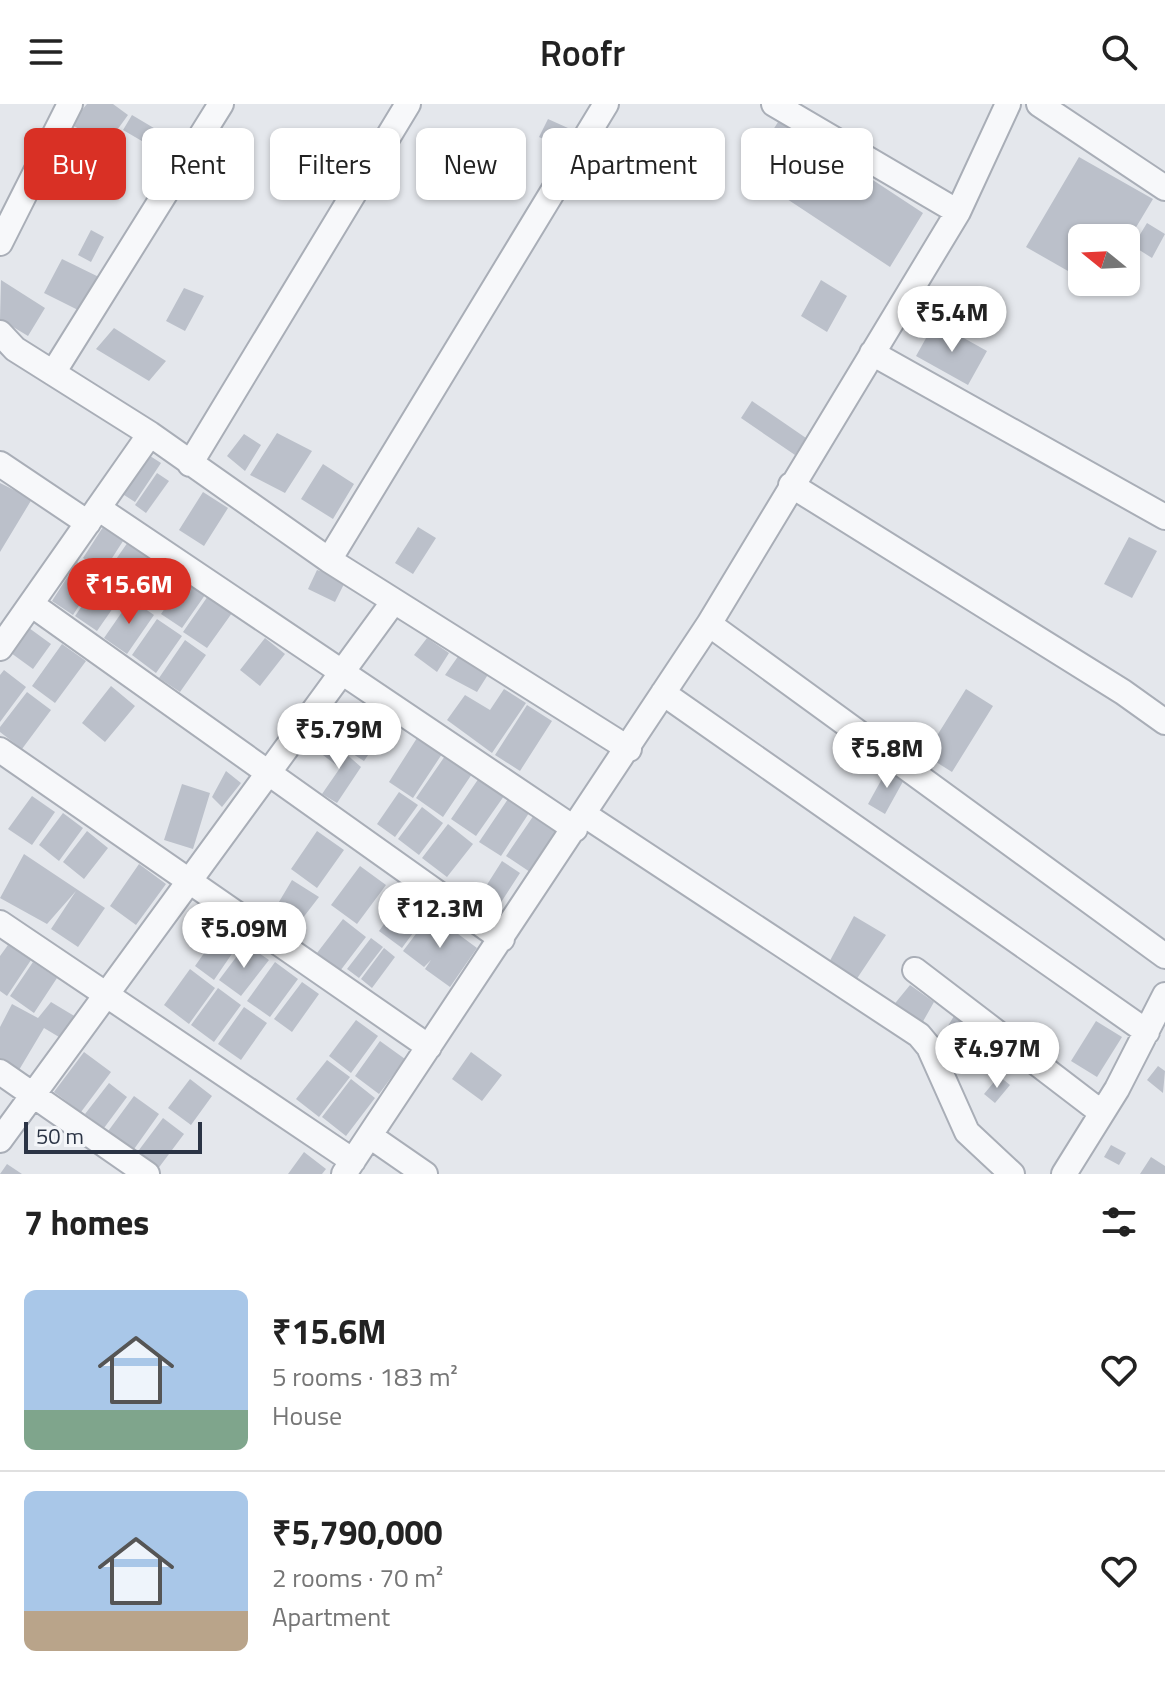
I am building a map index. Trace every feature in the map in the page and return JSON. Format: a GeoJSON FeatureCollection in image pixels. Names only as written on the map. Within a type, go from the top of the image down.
{"type":"FeatureCollection","features":[{"type":"Feature","properties":{"kind":"street"},"geometry":{"type":"LineString","coordinates":[[53,373],[221,104]]}},
{"type":"Feature","properties":{"kind":"street"},"geometry":{"type":"LineString","coordinates":[[190,464],[408,104]]}},
{"type":"Feature","properties":{"kind":"street"},"geometry":{"type":"LineString","coordinates":[[329,560],[606,104]]}},
{"type":"Feature","properties":{"kind":"street"},"geometry":{"type":"LineString","coordinates":[[774,104],[958,212]]}},
{"type":"Feature","properties":{"kind":"street"},"geometry":{"type":"LineString","coordinates":[[0,923],[108,993],[348,1167],[629,749],[709,624],[958,212],[1008,104]]}},
{"type":"Feature","properties":{"kind":"street"},"geometry":{"type":"LineString","coordinates":[[1039,104],[1165,188]]}},
{"type":"Feature","properties":{"kind":"street"},"geometry":{"type":"LineString","coordinates":[[0,243],[66,105]]}},
{"type":"Feature","properties":{"kind":"street"},"geometry":{"type":"LineString","coordinates":[[0,333],[15,349],[150,434],[329,560],[629,749]]}},
{"type":"Feature","properties":{"kind":"street"},"geometry":{"type":"LineString","coordinates":[[872,353],[1165,517]]}},
{"type":"Feature","properties":{"kind":"street"},"geometry":{"type":"LineString","coordinates":[[1,645],[150,434]]}},
{"type":"Feature","properties":{"kind":"street"},"geometry":{"type":"LineString","coordinates":[[0,464],[93,515],[919,1035],[929,1047],[967,1132],[1012,1174]]}},
{"type":"Feature","properties":{"kind":"street"},"geometry":{"type":"LineString","coordinates":[[791,485],[1123,692],[1165,722]]}},
{"type":"Feature","properties":{"kind":"street"},"geometry":{"type":"LineString","coordinates":[[0,1140],[394,601]]}},
{"type":"Feature","properties":{"kind":"street"},"geometry":{"type":"LineString","coordinates":[[31,604],[502,939]]}},
{"type":"Feature","properties":{"kind":"street"},"geometry":{"type":"LineString","coordinates":[[709,624],[1165,956]]}},
{"type":"Feature","properties":{"kind":"street"},"geometry":{"type":"LineString","coordinates":[[663,693],[1147,1032]]}},
{"type":"Feature","properties":{"kind":"street"},"geometry":{"type":"LineString","coordinates":[[0,750],[429,1047]]}},
{"type":"Feature","properties":{"kind":"street"},"geometry":{"type":"LineString","coordinates":[[915,970],[1102,1113]]}},
{"type":"Feature","properties":{"kind":"street"},"geometry":{"type":"LineString","coordinates":[[1064,1174],[1102,1113],[1165,995]]}},
{"type":"Feature","properties":{"kind":"street"},"geometry":{"type":"LineString","coordinates":[[0,1072],[147,1174]]}},
{"type":"Feature","properties":{"kind":"street"},"geometry":{"type":"LineString","coordinates":[[370,1136],[425,1174]]}},
{"type":"Feature","properties":{"kind":"building"},"geometry":{"type":"Polygon","coordinates":[[[87,104],[113,104],[128,115],[119,128],[77,128],[70,124],[87,104]]]}},
{"type":"Feature","properties":{"kind":"building"},"geometry":{"type":"Polygon","coordinates":[[[132,115],[154,128],[142,128],[142,141],[124,128],[132,115]]]}},
{"type":"Feature","properties":{"kind":"building"},"geometry":{"type":"Polygon","coordinates":[[[548,119],[568,128],[544,128],[548,119]]]}},
{"type":"Feature","properties":{"kind":"building"},"geometry":{"type":"Polygon","coordinates":[[[780,119],[794,128],[774,128],[780,119]]]}},
{"type":"Feature","properties":{"kind":"building"},"geometry":{"type":"Polygon","coordinates":[[[1079,157],[1153,199],[1138,224],[1068,224],[1068,271],[1026,247],[1079,157]]]}},
{"type":"Feature","properties":{"kind":"building"},"geometry":{"type":"Polygon","coordinates":[[[873,180],[923,213],[890,267],[788,200],[873,200],[873,180]]]}},
{"type":"Feature","properties":{"kind":"building"},"geometry":{"type":"Polygon","coordinates":[[[1147,223],[1165,234],[1152,258],[1140,250],[1140,234],[1147,223]]]}},
{"type":"Feature","properties":{"kind":"building"},"geometry":{"type":"Polygon","coordinates":[[[91,230],[104,237],[91,262],[78,255],[91,230]]]}},
{"type":"Feature","properties":{"kind":"building"},"geometry":{"type":"Polygon","coordinates":[[[62,259],[103,279],[80,311],[44,293],[62,259]]]}},
{"type":"Feature","properties":{"kind":"building"},"geometry":{"type":"Polygon","coordinates":[[[1,280],[45,308],[28,336],[0,319],[1,280]]]}},
{"type":"Feature","properties":{"kind":"building"},"geometry":{"type":"Polygon","coordinates":[[[821,280],[847,296],[827,332],[801,316],[821,280]]]}},
{"type":"Feature","properties":{"kind":"building"},"geometry":{"type":"Polygon","coordinates":[[[184,288],[204,296],[185,331],[166,321],[184,288]]]}},
{"type":"Feature","properties":{"kind":"building"},"geometry":{"type":"Polygon","coordinates":[[[935,322],[987,351],[968,385],[916,356],[935,322]]]}},
{"type":"Feature","properties":{"kind":"building"},"geometry":{"type":"Polygon","coordinates":[[[114,328],[166,361],[149,381],[96,349],[114,328]]]}},
{"type":"Feature","properties":{"kind":"building"},"geometry":{"type":"Polygon","coordinates":[[[752,401],[806,438],[795,455],[741,418],[752,401]]]}},
{"type":"Feature","properties":{"kind":"building"},"geometry":{"type":"Polygon","coordinates":[[[277,433],[312,451],[285,493],[250,475],[277,433]]]}},
{"type":"Feature","properties":{"kind":"building"},"geometry":{"type":"Polygon","coordinates":[[[244,434],[261,445],[245,471],[227,456],[244,434]]]}},
{"type":"Feature","properties":{"kind":"building"},"geometry":{"type":"Polygon","coordinates":[[[147,454],[161,463],[135,502],[121,493],[147,454]]]}},
{"type":"Feature","properties":{"kind":"building"},"geometry":{"type":"Polygon","coordinates":[[[323,464],[354,484],[333,519],[301,499],[323,464]]]}},
{"type":"Feature","properties":{"kind":"building"},"geometry":{"type":"Polygon","coordinates":[[[157,473],[169,481],[146,513],[135,505],[157,473]]]}},
{"type":"Feature","properties":{"kind":"building"},"geometry":{"type":"Polygon","coordinates":[[[0,483],[32,499],[0,552],[0,483]]]}},
{"type":"Feature","properties":{"kind":"building"},"geometry":{"type":"Polygon","coordinates":[[[203,492],[228,508],[204,546],[179,530],[203,492]]]}},
{"type":"Feature","properties":{"kind":"building"},"geometry":{"type":"Polygon","coordinates":[[[105,524],[125,538],[103,572],[83,558],[105,524]]]}},
{"type":"Feature","properties":{"kind":"building"},"geometry":{"type":"Polygon","coordinates":[[[418,527],[436,538],[413,574],[395,563],[418,527]]]}},
{"type":"Feature","properties":{"kind":"building"},"geometry":{"type":"Polygon","coordinates":[[[1129,537],[1157,551],[1132,598],[1104,584],[1129,537]]]}},
{"type":"Feature","properties":{"kind":"building"},"geometry":{"type":"Polygon","coordinates":[[[128,542],[150,557],[126,590],[105,575],[128,542]]]}},
{"type":"Feature","properties":{"kind":"building"},"geometry":{"type":"Polygon","coordinates":[[[77,562],[98,576],[73,615],[52,601],[77,562]]]}},
{"type":"Feature","properties":{"kind":"building"},"geometry":{"type":"Polygon","coordinates":[[[156,562],[180,578],[159,610],[135,593],[156,562]]]}},
{"type":"Feature","properties":{"kind":"building"},"geometry":{"type":"Polygon","coordinates":[[[317,570],[346,580],[335,602],[308,589],[317,570]]]}},
{"type":"Feature","properties":{"kind":"building"},"geometry":{"type":"Polygon","coordinates":[[[100,580],[122,595],[97,631],[75,616],[100,580]]]}},
{"type":"Feature","properties":{"kind":"building"},"geometry":{"type":"Polygon","coordinates":[[[184,580],[205,595],[182,628],[161,614],[184,580]]]}},
{"type":"Feature","properties":{"kind":"building"},"geometry":{"type":"Polygon","coordinates":[[[208,596],[232,613],[207,648],[183,632],[208,596]]]}},
{"type":"Feature","properties":{"kind":"building"},"geometry":{"type":"Polygon","coordinates":[[[131,599],[154,615],[127,654],[104,638],[131,599]]]}},
{"type":"Feature","properties":{"kind":"building"},"geometry":{"type":"Polygon","coordinates":[[[157,619],[182,636],[156,673],[132,655],[157,619]]]}},
{"type":"Feature","properties":{"kind":"building"},"geometry":{"type":"Polygon","coordinates":[[[29,628],[51,644],[33,669],[11,653],[29,628]]]}},
{"type":"Feature","properties":{"kind":"building"},"geometry":{"type":"Polygon","coordinates":[[[265,638],[285,654],[260,686],[240,670],[265,638]]]}},
{"type":"Feature","properties":{"kind":"building"},"geometry":{"type":"Polygon","coordinates":[[[427,638],[449,653],[437,672],[414,655],[427,638]]]}},
{"type":"Feature","properties":{"kind":"building"},"geometry":{"type":"Polygon","coordinates":[[[185,640],[206,655],[180,692],[159,678],[185,640]]]}},
{"type":"Feature","properties":{"kind":"building"},"geometry":{"type":"Polygon","coordinates":[[[62,644],[86,661],[55,703],[32,686],[62,644]]]}},
{"type":"Feature","properties":{"kind":"building"},"geometry":{"type":"Polygon","coordinates":[[[459,655],[489,673],[477,692],[445,675],[459,655]]]}},
{"type":"Feature","properties":{"kind":"building"},"geometry":{"type":"Polygon","coordinates":[[[4,670],[26,687],[0,722],[0,675],[4,670]]]}},
{"type":"Feature","properties":{"kind":"building"},"geometry":{"type":"Polygon","coordinates":[[[111,686],[135,706],[105,742],[82,723],[111,686]]]}},
{"type":"Feature","properties":{"kind":"building"},"geometry":{"type":"Polygon","coordinates":[[[504,689],[526,703],[492,753],[447,720],[465,695],[490,710],[504,689]]]}},
{"type":"Feature","properties":{"kind":"building"},"geometry":{"type":"Polygon","coordinates":[[[966,689],[993,706],[952,772],[925,755],[966,689]]]}},
{"type":"Feature","properties":{"kind":"building"},"geometry":{"type":"Polygon","coordinates":[[[27,692],[51,710],[22,749],[0,732],[0,727],[27,692]]]}},
{"type":"Feature","properties":{"kind":"building"},"geometry":{"type":"Polygon","coordinates":[[[527,705],[552,721],[520,771],[495,755],[527,705]]]}},
{"type":"Feature","properties":{"kind":"building"},"geometry":{"type":"Polygon","coordinates":[[[366,710],[389,724],[364,761],[342,747],[366,710]]]}},
{"type":"Feature","properties":{"kind":"building"},"geometry":{"type":"Polygon","coordinates":[[[328,738],[361,767],[337,803],[322,794],[340,768],[319,752],[328,738]]]}},
{"type":"Feature","properties":{"kind":"building"},"geometry":{"type":"Polygon","coordinates":[[[417,738],[442,754],[413,798],[389,782],[417,738]]]}},
{"type":"Feature","properties":{"kind":"building"},"geometry":{"type":"Polygon","coordinates":[[[445,756],[472,774],[443,817],[416,798],[445,756]]]}},
{"type":"Feature","properties":{"kind":"building"},"geometry":{"type":"Polygon","coordinates":[[[889,766],[906,776],[885,814],[868,804],[889,766]]]}},
{"type":"Feature","properties":{"kind":"building"},"geometry":{"type":"Polygon","coordinates":[[[226,771],[241,783],[222,807],[212,797],[226,771]]]}},
{"type":"Feature","properties":{"kind":"building"},"geometry":{"type":"Polygon","coordinates":[[[479,778],[504,796],[476,836],[451,819],[479,778]]]}},
{"type":"Feature","properties":{"kind":"building"},"geometry":{"type":"Polygon","coordinates":[[[182,784],[210,793],[193,849],[164,840],[182,784]]]}},
{"type":"Feature","properties":{"kind":"building"},"geometry":{"type":"Polygon","coordinates":[[[399,792],[418,805],[395,837],[377,824],[399,792]]]}},
{"type":"Feature","properties":{"kind":"building"},"geometry":{"type":"Polygon","coordinates":[[[32,796],[55,812],[32,845],[8,829],[32,796]]]}},
{"type":"Feature","properties":{"kind":"building"},"geometry":{"type":"Polygon","coordinates":[[[508,799],[529,813],[501,856],[479,842],[508,799]]]}},
{"type":"Feature","properties":{"kind":"building"},"geometry":{"type":"Polygon","coordinates":[[[422,807],[443,823],[419,855],[398,839],[422,807]]]}},
{"type":"Feature","properties":{"kind":"building"},"geometry":{"type":"Polygon","coordinates":[[[63,813],[83,828],[59,861],[39,845],[63,813]]]}},
{"type":"Feature","properties":{"kind":"building"},"geometry":{"type":"Polygon","coordinates":[[[534,815],[557,830],[530,872],[506,856],[534,815]]]}},
{"type":"Feature","properties":{"kind":"building"},"geometry":{"type":"Polygon","coordinates":[[[448,824],[473,844],[447,877],[422,858],[448,824]]]}},
{"type":"Feature","properties":{"kind":"building"},"geometry":{"type":"Polygon","coordinates":[[[87,831],[108,848],[84,879],[63,862],[87,831]]]}},
{"type":"Feature","properties":{"kind":"building"},"geometry":{"type":"Polygon","coordinates":[[[317,831],[344,850],[317,888],[291,869],[317,831]]]}},
{"type":"Feature","properties":{"kind":"building"},"geometry":{"type":"Polygon","coordinates":[[[24,854],[105,908],[78,947],[51,929],[76,891],[47,924],[0,898],[24,854]]]}},
{"type":"Feature","properties":{"kind":"building"},"geometry":{"type":"Polygon","coordinates":[[[502,861],[520,873],[494,913],[476,902],[502,861]]]}},
{"type":"Feature","properties":{"kind":"building"},"geometry":{"type":"Polygon","coordinates":[[[139,864],[166,884],[136,925],[110,906],[139,864]]]}},
{"type":"Feature","properties":{"kind":"building"},"geometry":{"type":"Polygon","coordinates":[[[360,866],[386,885],[357,924],[331,905],[360,866]]]}},
{"type":"Feature","properties":{"kind":"building"},"geometry":{"type":"Polygon","coordinates":[[[292,880],[319,897],[292,932],[270,917],[292,880]]]}},
{"type":"Feature","properties":{"kind":"building"},"geometry":{"type":"Polygon","coordinates":[[[406,894],[429,911],[402,948],[379,931],[406,894]]]}},
{"type":"Feature","properties":{"kind":"building"},"geometry":{"type":"Polygon","coordinates":[[[431,914],[477,948],[450,987],[425,969],[431,960],[424,967],[403,951],[431,914]]]}},
{"type":"Feature","properties":{"kind":"building"},"geometry":{"type":"Polygon","coordinates":[[[854,916],[886,935],[854,983],[826,968],[854,916]]]}},
{"type":"Feature","properties":{"kind":"building"},"geometry":{"type":"Polygon","coordinates":[[[343,919],[366,937],[340,971],[317,953],[343,919]]]}},
{"type":"Feature","properties":{"kind":"building"},"geometry":{"type":"Polygon","coordinates":[[[221,929],[240,942],[214,980],[195,966],[221,929]]]}},
{"type":"Feature","properties":{"kind":"building"},"geometry":{"type":"Polygon","coordinates":[[[371,938],[383,947],[359,978],[347,969],[371,938]]]}},
{"type":"Feature","properties":{"kind":"building"},"geometry":{"type":"Polygon","coordinates":[[[246,944],[269,960],[241,996],[219,980],[246,944]]]}},
{"type":"Feature","properties":{"kind":"building"},"geometry":{"type":"Polygon","coordinates":[[[8,945],[31,960],[7,996],[0,991],[0,956],[8,945]]]}},
{"type":"Feature","properties":{"kind":"building"},"geometry":{"type":"Polygon","coordinates":[[[384,948],[395,957],[372,988],[361,979],[384,948]]]}},
{"type":"Feature","properties":{"kind":"building"},"geometry":{"type":"Polygon","coordinates":[[[33,962],[57,978],[34,1013],[10,996],[33,962]]]}},
{"type":"Feature","properties":{"kind":"building"},"geometry":{"type":"Polygon","coordinates":[[[275,962],[298,979],[270,1017],[247,1001],[275,962]]]}},
{"type":"Feature","properties":{"kind":"building"},"geometry":{"type":"Polygon","coordinates":[[[190,969],[215,988],[189,1024],[164,1005],[190,969]]]}},
{"type":"Feature","properties":{"kind":"building"},"geometry":{"type":"Polygon","coordinates":[[[302,982],[319,994],[292,1032],[274,1019],[302,982]]]}},
{"type":"Feature","properties":{"kind":"building"},"geometry":{"type":"Polygon","coordinates":[[[910,985],[934,1002],[921,1025],[892,1007],[910,985]]]}},
{"type":"Feature","properties":{"kind":"building"},"geometry":{"type":"Polygon","coordinates":[[[218,988],[241,1005],[214,1042],[191,1025],[218,988]]]}},
{"type":"Feature","properties":{"kind":"building"},"geometry":{"type":"Polygon","coordinates":[[[51,1002],[76,1017],[59,1037],[44,1028],[19,1070],[0,1058],[0,1027],[12,1004],[38,1018],[51,1002]]]}},
{"type":"Feature","properties":{"kind":"building"},"geometry":{"type":"Polygon","coordinates":[[[244,1007],[267,1023],[241,1060],[218,1044],[244,1007]]]}},
{"type":"Feature","properties":{"kind":"building"},"geometry":{"type":"Polygon","coordinates":[[[954,1016],[982,1038],[966,1069],[937,1044],[954,1016]]]}},
{"type":"Feature","properties":{"kind":"building"},"geometry":{"type":"Polygon","coordinates":[[[356,1020],[378,1036],[351,1073],[329,1056],[356,1020]]]}},
{"type":"Feature","properties":{"kind":"building"},"geometry":{"type":"Polygon","coordinates":[[[1096,1021],[1122,1037],[1097,1077],[1071,1061],[1096,1021]]]}},
{"type":"Feature","properties":{"kind":"building"},"geometry":{"type":"Polygon","coordinates":[[[380,1041],[405,1059],[379,1094],[355,1076],[380,1041]]]}},
{"type":"Feature","properties":{"kind":"building"},"geometry":{"type":"Polygon","coordinates":[[[84,1052],[111,1072],[81,1112],[54,1092],[84,1052]]]}},
{"type":"Feature","properties":{"kind":"building"},"geometry":{"type":"Polygon","coordinates":[[[471,1052],[502,1075],[482,1101],[452,1079],[471,1052]]]}},
{"type":"Feature","properties":{"kind":"building"},"geometry":{"type":"Polygon","coordinates":[[[327,1060],[350,1077],[319,1117],[296,1099],[327,1060]]]}},
{"type":"Feature","properties":{"kind":"building"},"geometry":{"type":"Polygon","coordinates":[[[1158,1066],[1165,1071],[1163,1093],[1147,1080],[1158,1066]]]}},
{"type":"Feature","properties":{"kind":"building"},"geometry":{"type":"Polygon","coordinates":[[[999,1076],[1010,1085],[995,1103],[984,1094],[999,1076]]]}},
{"type":"Feature","properties":{"kind":"building"},"geometry":{"type":"Polygon","coordinates":[[[190,1079],[212,1096],[191,1125],[168,1108],[190,1079]]]}},
{"type":"Feature","properties":{"kind":"building"},"geometry":{"type":"Polygon","coordinates":[[[351,1079],[375,1098],[346,1136],[322,1117],[351,1079]]]}},
{"type":"Feature","properties":{"kind":"building"},"geometry":{"type":"Polygon","coordinates":[[[109,1083],[127,1097],[104,1128],[85,1114],[109,1083]]]}},
{"type":"Feature","properties":{"kind":"building"},"geometry":{"type":"Polygon","coordinates":[[[134,1096],[159,1114],[132,1152],[106,1134],[134,1096]]]}},
{"type":"Feature","properties":{"kind":"building"},"geometry":{"type":"Polygon","coordinates":[[[163,1118],[184,1134],[157,1170],[136,1154],[163,1118]]]}},
{"type":"Feature","properties":{"kind":"building"},"geometry":{"type":"Polygon","coordinates":[[[1111,1145],[1126,1153],[1119,1165],[1104,1157],[1111,1145]]]}},
{"type":"Feature","properties":{"kind":"building"},"geometry":{"type":"Polygon","coordinates":[[[304,1152],[326,1169],[322,1174],[288,1174],[304,1152]]]}},
{"type":"Feature","properties":{"kind":"building"},"geometry":{"type":"Polygon","coordinates":[[[1151,1157],[1165,1166],[1165,1174],[1140,1174],[1151,1157]]]}},
{"type":"Feature","properties":{"kind":"building"},"geometry":{"type":"Polygon","coordinates":[[[7,1164],[22,1174],[0,1174],[7,1164]]]}}]}
